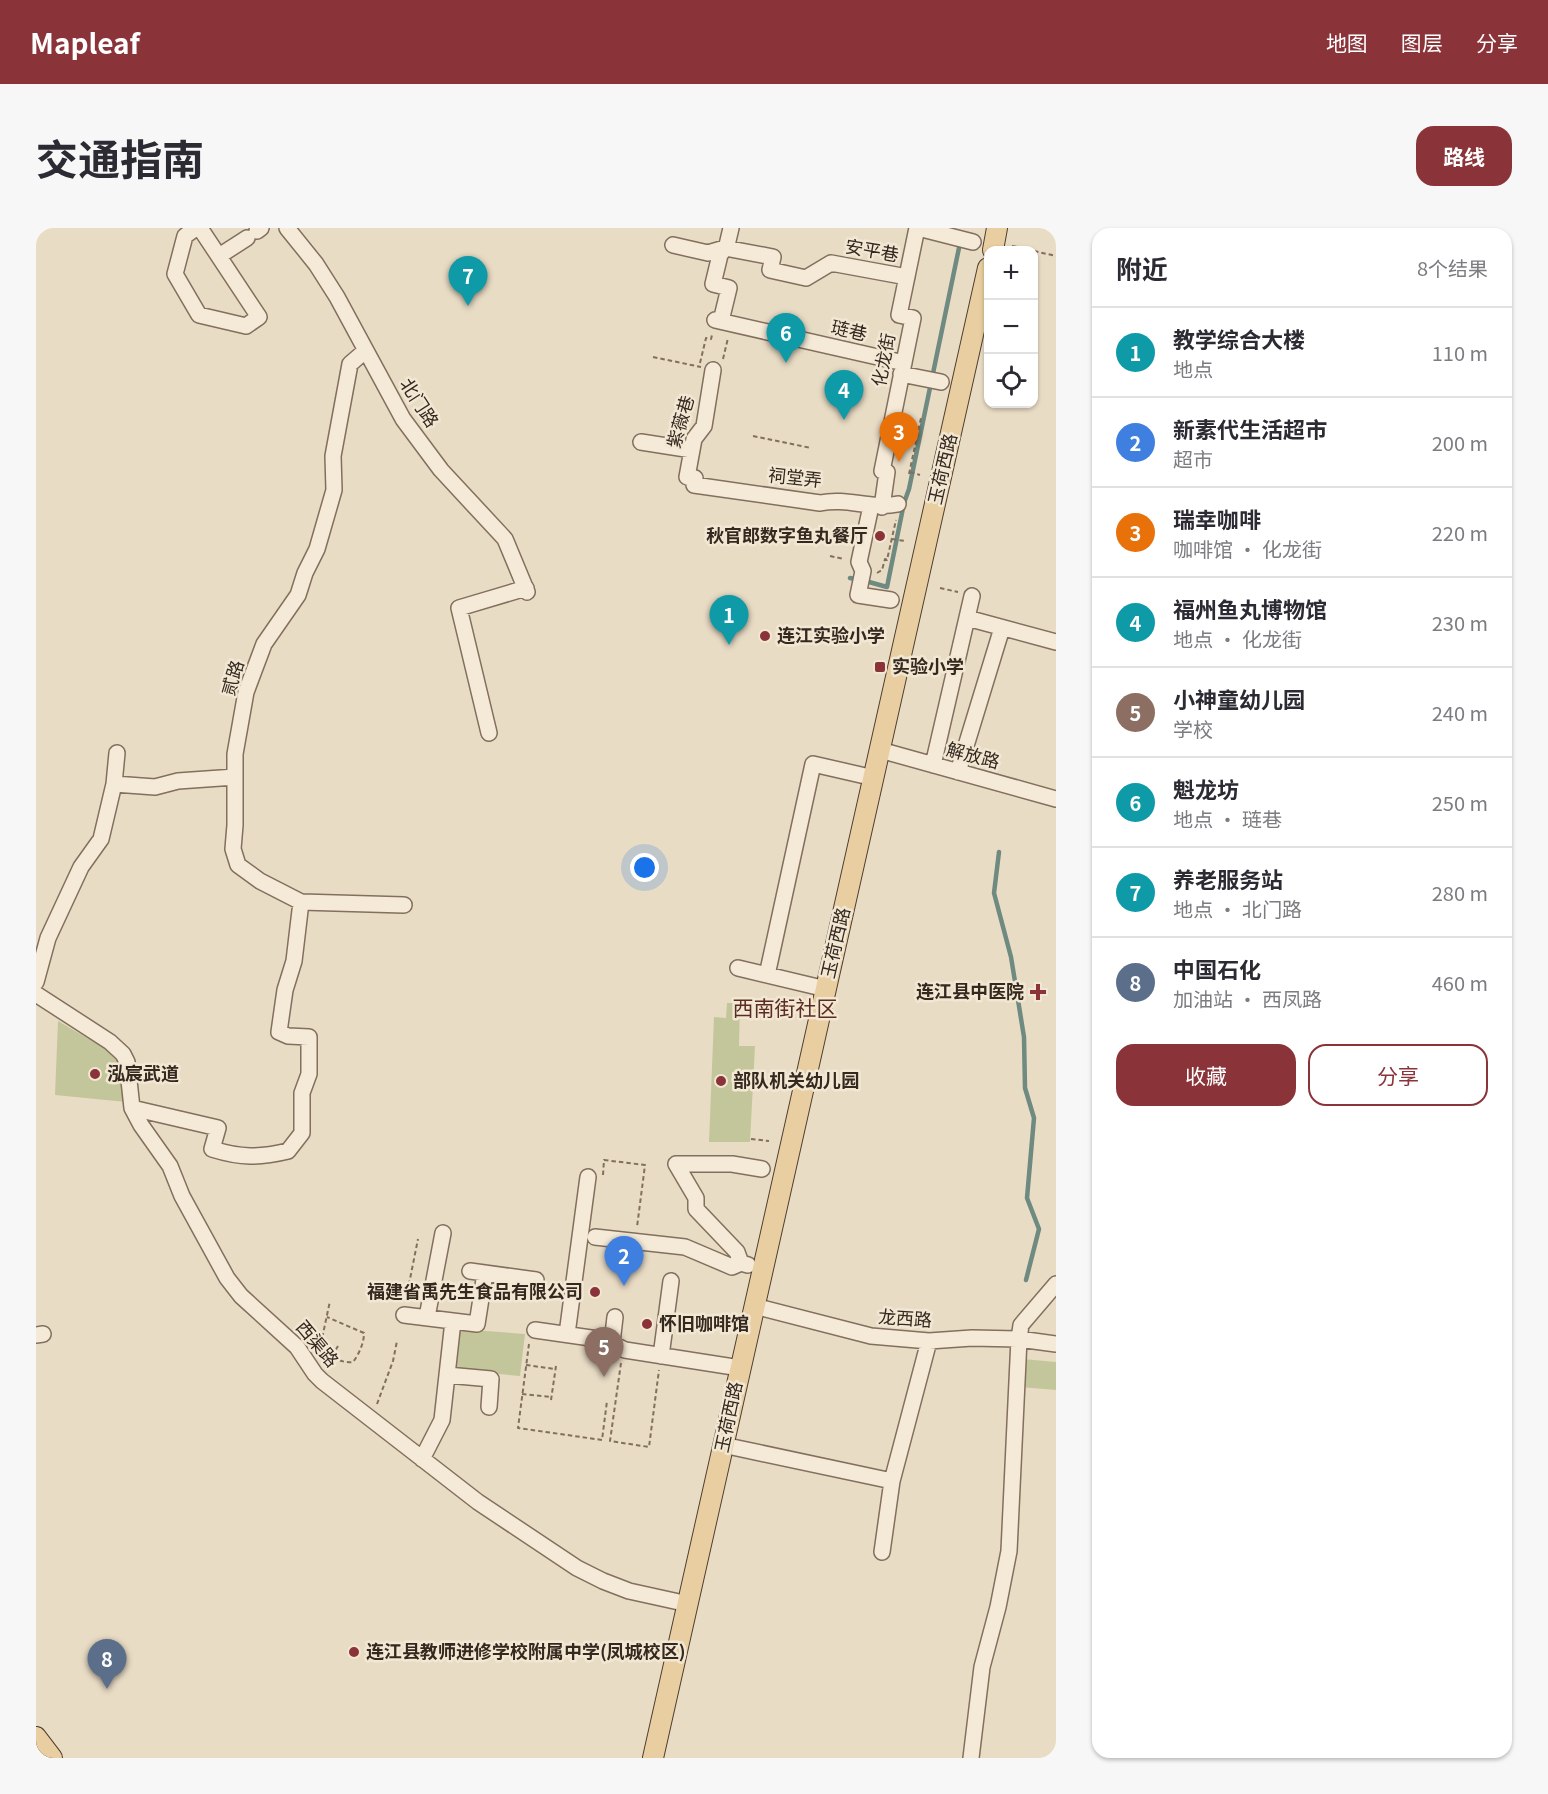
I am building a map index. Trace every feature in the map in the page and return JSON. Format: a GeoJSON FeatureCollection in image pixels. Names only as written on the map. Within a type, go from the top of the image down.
{"type":"FeatureCollection","features":[{"type":"Feature","properties":{"kind":"main road","name":"玉荷西路"},"geometry":{"type":"LineString","coordinates":[[653,1758],[984,286]]}},
{"type":"Feature","properties":{"kind":"main road"},"geometry":{"type":"LineString","coordinates":[[36,1737],[52,1758]]}},
{"type":"Feature","properties":{"kind":"street"},"geometry":{"type":"LineString","coordinates":[[198,228],[219,256],[259,317],[246,326],[199,315],[175,274],[185,236],[198,228]]}},
{"type":"Feature","properties":{"kind":"street","name":"北门路"},"geometry":{"type":"LineString","coordinates":[[287,228],[316,264],[337,297],[403,419],[441,470],[506,539],[526,590],[459,608],[489,733]]}},
{"type":"Feature","properties":{"kind":"street"},"geometry":{"type":"LineString","coordinates":[[722,322],[729,288],[713,284],[720,255],[725,248],[731,228]]}},
{"type":"Feature","properties":{"kind":"street"},"geometry":{"type":"LineString","coordinates":[[917,228],[970,242]]}},
{"type":"Feature","properties":{"kind":"street","name":"化龙街"},"geometry":{"type":"LineString","coordinates":[[887,505],[887,472],[882,471],[913,318],[899,315],[917,228]]}},
{"type":"Feature","properties":{"kind":"street"},"geometry":{"type":"LineString","coordinates":[[219,256],[255,232]]}},
{"type":"Feature","properties":{"kind":"street","name":"安平巷"},"geometry":{"type":"LineString","coordinates":[[673,245],[708,253],[725,248],[773,257],[770,270],[806,278],[831,263],[907,277]]}},
{"type":"Feature","properties":{"kind":"street","name":"琏巷"},"geometry":{"type":"LineString","coordinates":[[722,322],[903,369],[933,381]]}},
{"type":"Feature","properties":{"kind":"street","name":"贰路"},"geometry":{"type":"LineString","coordinates":[[365,351],[350,364],[333,456],[334,490],[317,549],[305,573],[298,596],[264,644],[246,692],[235,754],[235,825],[232,849],[238,865],[260,881],[301,902],[404,905]]}},
{"type":"Feature","properties":{"kind":"street","name":"紫薇巷"},"geometry":{"type":"LineString","coordinates":[[695,478],[687,477],[694,439],[704,426],[706,368]]}},
{"type":"Feature","properties":{"kind":"street"},"geometry":{"type":"LineString","coordinates":[[641,442],[692,450]]}},
{"type":"Feature","properties":{"kind":"street","name":"祠堂弄"},"geometry":{"type":"LineString","coordinates":[[695,478],[694,485],[820,503],[834,500],[887,505]]}},
{"type":"Feature","properties":{"kind":"street"},"geometry":{"type":"LineString","coordinates":[[887,505],[859,562],[863,571],[858,595],[891,600]]}},
{"type":"Feature","properties":{"kind":"street"},"geometry":{"type":"LineString","coordinates":[[933,765],[972,596]]}},
{"type":"Feature","properties":{"kind":"street"},"geometry":{"type":"LineString","coordinates":[[967,618],[1056,642]]}},
{"type":"Feature","properties":{"kind":"street"},"geometry":{"type":"LineString","coordinates":[[958,772],[1002,628]]}},
{"type":"Feature","properties":{"kind":"street","name":"解放路"},"geometry":{"type":"LineString","coordinates":[[880,750],[1056,798]]}},
{"type":"Feature","properties":{"kind":"street"},"geometry":{"type":"LineString","coordinates":[[36,982],[48,938],[81,867],[101,839],[114,784],[117,753]]}},
{"type":"Feature","properties":{"kind":"street"},"geometry":{"type":"LineString","coordinates":[[767,975],[813,764],[874,778]]}},
{"type":"Feature","properties":{"kind":"street"},"geometry":{"type":"LineString","coordinates":[[114,784],[155,787],[178,781],[235,777]]}},
{"type":"Feature","properties":{"kind":"street"},"geometry":{"type":"LineString","coordinates":[[132,1108],[218,1128],[212,1149],[236,1156],[264,1157],[288,1151],[302,1133],[302,1093],[309,1074],[309,1037],[288,1036],[279,1032],[285,990],[294,961],[301,902]]}},
{"type":"Feature","properties":{"kind":"street"},"geometry":{"type":"LineString","coordinates":[[738,968],[826,989]]}},
{"type":"Feature","properties":{"kind":"street","name":"西渠路"},"geometry":{"type":"LineString","coordinates":[[36,994],[110,1042],[123,1054],[127,1062],[132,1108],[170,1166],[182,1197],[233,1287],[291,1340],[322,1381],[478,1502],[576,1568],[629,1590],[688,1604]]}},
{"type":"Feature","properties":{"kind":"street"},"geometry":{"type":"LineString","coordinates":[[741,1263],[737,1252],[696,1209],[696,1198],[676,1164],[732,1164],[762,1169]]}},
{"type":"Feature","properties":{"kind":"street"},"geometry":{"type":"LineString","coordinates":[[567,1334],[595,1180]]}},
{"type":"Feature","properties":{"kind":"street"},"geometry":{"type":"LineString","coordinates":[[427,1317],[443,1233]]}},
{"type":"Feature","properties":{"kind":"street"},"geometry":{"type":"LineString","coordinates":[[595,1237],[685,1247],[732,1266],[741,1263],[762,1268]]}},
{"type":"Feature","properties":{"kind":"street"},"geometry":{"type":"LineString","coordinates":[[404,1315],[477,1323],[477,1272],[536,1280]]}},
{"type":"Feature","properties":{"kind":"street"},"geometry":{"type":"LineString","coordinates":[[661,1356],[672,1281]]}},
{"type":"Feature","properties":{"kind":"street"},"geometry":{"type":"LineString","coordinates":[[971,1758],[982,1667],[998,1607],[1009,1551],[1021,1325],[1056,1284]]}},
{"type":"Feature","properties":{"kind":"street","name":"龙西路"},"geometry":{"type":"LineString","coordinates":[[754,1306],[871,1336],[929,1341],[972,1338],[1019,1339],[1056,1344]]}},
{"type":"Feature","properties":{"kind":"street"},"geometry":{"type":"LineString","coordinates":[[612,1343],[615,1317]]}},
{"type":"Feature","properties":{"kind":"street"},"geometry":{"type":"LineString","coordinates":[[422,1459],[442,1420],[453,1321]]}},
{"type":"Feature","properties":{"kind":"street"},"geometry":{"type":"LineString","coordinates":[[535,1330],[605,1340],[625,1350],[740,1368]]}},
{"type":"Feature","properties":{"kind":"street"},"geometry":{"type":"LineString","coordinates":[[882,1552],[892,1481],[929,1341]]}},
{"type":"Feature","properties":{"kind":"street"},"geometry":{"type":"LineString","coordinates":[[447,1375],[490,1379],[489,1407]]}},
{"type":"Feature","properties":{"kind":"street"},"geometry":{"type":"LineString","coordinates":[[723,1445],[892,1481]]}},
{"type":"Feature","properties":{"kind":"path"},"geometry":{"type":"LineString","coordinates":[[995,240],[1016,246]]}},
{"type":"Feature","properties":{"kind":"path"},"geometry":{"type":"LineString","coordinates":[[1038,252],[1056,256]]}},
{"type":"Feature","properties":{"kind":"path"},"geometry":{"type":"LineString","coordinates":[[706,368],[706,338],[711,339],[722,322]]}},
{"type":"Feature","properties":{"kind":"path"},"geometry":{"type":"LineString","coordinates":[[653,357],[720,371],[722,322]]}},
{"type":"Feature","properties":{"kind":"path"},"geometry":{"type":"LineString","coordinates":[[919,474],[909,473],[921,418]]}},
{"type":"Feature","properties":{"kind":"path"},"geometry":{"type":"LineString","coordinates":[[753,436],[811,448]]}},
{"type":"Feature","properties":{"kind":"path"},"geometry":{"type":"LineString","coordinates":[[863,571],[877,574],[882,570],[886,559],[896,517],[887,505]]}},
{"type":"Feature","properties":{"kind":"path"},"geometry":{"type":"LineString","coordinates":[[892,539],[905,541]]}},
{"type":"Feature","properties":{"kind":"path"},"geometry":{"type":"LineString","coordinates":[[885,565],[886,559]]}},
{"type":"Feature","properties":{"kind":"path"},"geometry":{"type":"LineString","coordinates":[[940,588],[972,596]]}},
{"type":"Feature","properties":{"kind":"path"},"geometry":{"type":"LineString","coordinates":[[751,1139],[769,1141]]}},
{"type":"Feature","properties":{"kind":"path"},"geometry":{"type":"LineString","coordinates":[[595,1180],[604,1161],[645,1165],[636,1242]]}},
{"type":"Feature","properties":{"kind":"path"},"geometry":{"type":"LineString","coordinates":[[406,1299],[418,1239]]}},
{"type":"Feature","properties":{"kind":"path"},"geometry":{"type":"LineString","coordinates":[[306,1360],[320,1348],[330,1301]]}},
{"type":"Feature","properties":{"kind":"path"},"geometry":{"type":"LineString","coordinates":[[322,1337],[333,1357],[346,1363],[353,1362],[364,1340],[364,1333],[327,1317]]}},
{"type":"Feature","properties":{"kind":"path"},"geometry":{"type":"LineString","coordinates":[[535,1330],[530,1341],[518,1428],[602,1440],[607,1401]]}},
{"type":"Feature","properties":{"kind":"path"},"geometry":{"type":"LineString","coordinates":[[367,1416],[376,1405],[393,1361],[397,1341]]}},
{"type":"Feature","properties":{"kind":"path"},"geometry":{"type":"LineString","coordinates":[[333,1357],[338,1346]]}},
{"type":"Feature","properties":{"kind":"path"},"geometry":{"type":"LineString","coordinates":[[621,1361],[610,1441],[649,1447],[661,1356]]}},
{"type":"Feature","properties":{"kind":"path"},"geometry":{"type":"LineString","coordinates":[[522,1394],[551,1399],[556,1368],[526,1365]]}},
{"type":"Feature","properties":{"kind":"green space"},"geometry":{"type":"Polygon","coordinates":[[[727,1003],[740,1003],[739,1046],[755,1046],[750,1142],[709,1142],[714,1017],[726,1018],[727,1003]]]}},
{"type":"Feature","properties":{"kind":"green space"},"geometry":{"type":"Polygon","coordinates":[[[58,1021],[120,1057],[126,1102],[55,1095],[58,1021]]]}},
{"type":"Feature","properties":{"kind":"green space"},"geometry":{"type":"Polygon","coordinates":[[[460,1329],[525,1334],[520,1376],[456,1370],[460,1329]]]}},
{"type":"Feature","properties":{"kind":"green space"},"geometry":{"type":"Polygon","coordinates":[[[1023,1359],[1056,1362],[1056,1390],[1020,1387],[1023,1359]]]}},
{"type":"Feature","properties":{"kind":"waterway"},"geometry":{"type":"LineString","coordinates":[[850,578],[887,587],[960,243]]}},
{"type":"Feature","properties":{"kind":"waterway"},"geometry":{"type":"LineString","coordinates":[[999,852],[994,893],[1011,957],[1024,1037],[1025,1088],[1034,1118],[1027,1198],[1039,1229],[1026,1280]]}},
{"type":"Feature","properties":{"kind":"place","name":"养老服务站"},"geometry":{"type":"Point","coordinates":[468,306]}},
{"type":"Feature","properties":{"kind":"place","name":"魁龙坊"},"geometry":{"type":"Point","coordinates":[786,363]}},
{"type":"Feature","properties":{"kind":"place","name":"福州鱼丸博物馆"},"geometry":{"type":"Point","coordinates":[844,420]}},
{"type":"Feature","properties":{"kind":"place","name":"瑞幸咖啡"},"geometry":{"type":"Point","coordinates":[899,462]}},
{"type":"Feature","properties":{"kind":"place","name":"秋官郎数字鱼丸餐厅"},"geometry":{"type":"Point","coordinates":[880,536]}},
{"type":"Feature","properties":{"kind":"place","name":"连江实验小学"},"geometry":{"type":"Point","coordinates":[765,636]}},
{"type":"Feature","properties":{"kind":"place","name":"教学综合大楼"},"geometry":{"type":"Point","coordinates":[729,645]}},
{"type":"Feature","properties":{"kind":"place","name":"实验小学"},"geometry":{"type":"Point","coordinates":[880,667]}},
{"type":"Feature","properties":{"kind":"place","name":"连江县中医院"},"geometry":{"type":"Point","coordinates":[1038,992]}},
{"type":"Feature","properties":{"kind":"place","name":"泓宸武道"},"geometry":{"type":"Point","coordinates":[95,1074]}},
{"type":"Feature","properties":{"kind":"place","name":"部队机关幼儿园"},"geometry":{"type":"Point","coordinates":[721,1081]}},
{"type":"Feature","properties":{"kind":"place","name":"新素代生活超市"},"geometry":{"type":"Point","coordinates":[624,1286]}},
{"type":"Feature","properties":{"kind":"place","name":"福建省禹先生食品有限公司"},"geometry":{"type":"Point","coordinates":[595,1292]}},
{"type":"Feature","properties":{"kind":"place","name":"怀旧咖啡馆"},"geometry":{"type":"Point","coordinates":[647,1324]}},
{"type":"Feature","properties":{"kind":"place","name":"小神童幼儿园"},"geometry":{"type":"Point","coordinates":[604,1377]}},
{"type":"Feature","properties":{"kind":"place","name":"连江县教师进修学校附属中学(凤城校区)"},"geometry":{"type":"Point","coordinates":[354,1652]}},
{"type":"Feature","properties":{"kind":"place","name":"中国石化"},"geometry":{"type":"Point","coordinates":[107,1689]}},
{"type":"Feature","properties":{"kind":"district","name":"西南街社区"},"geometry":{"type":"Point","coordinates":[785,1009]}}]}
